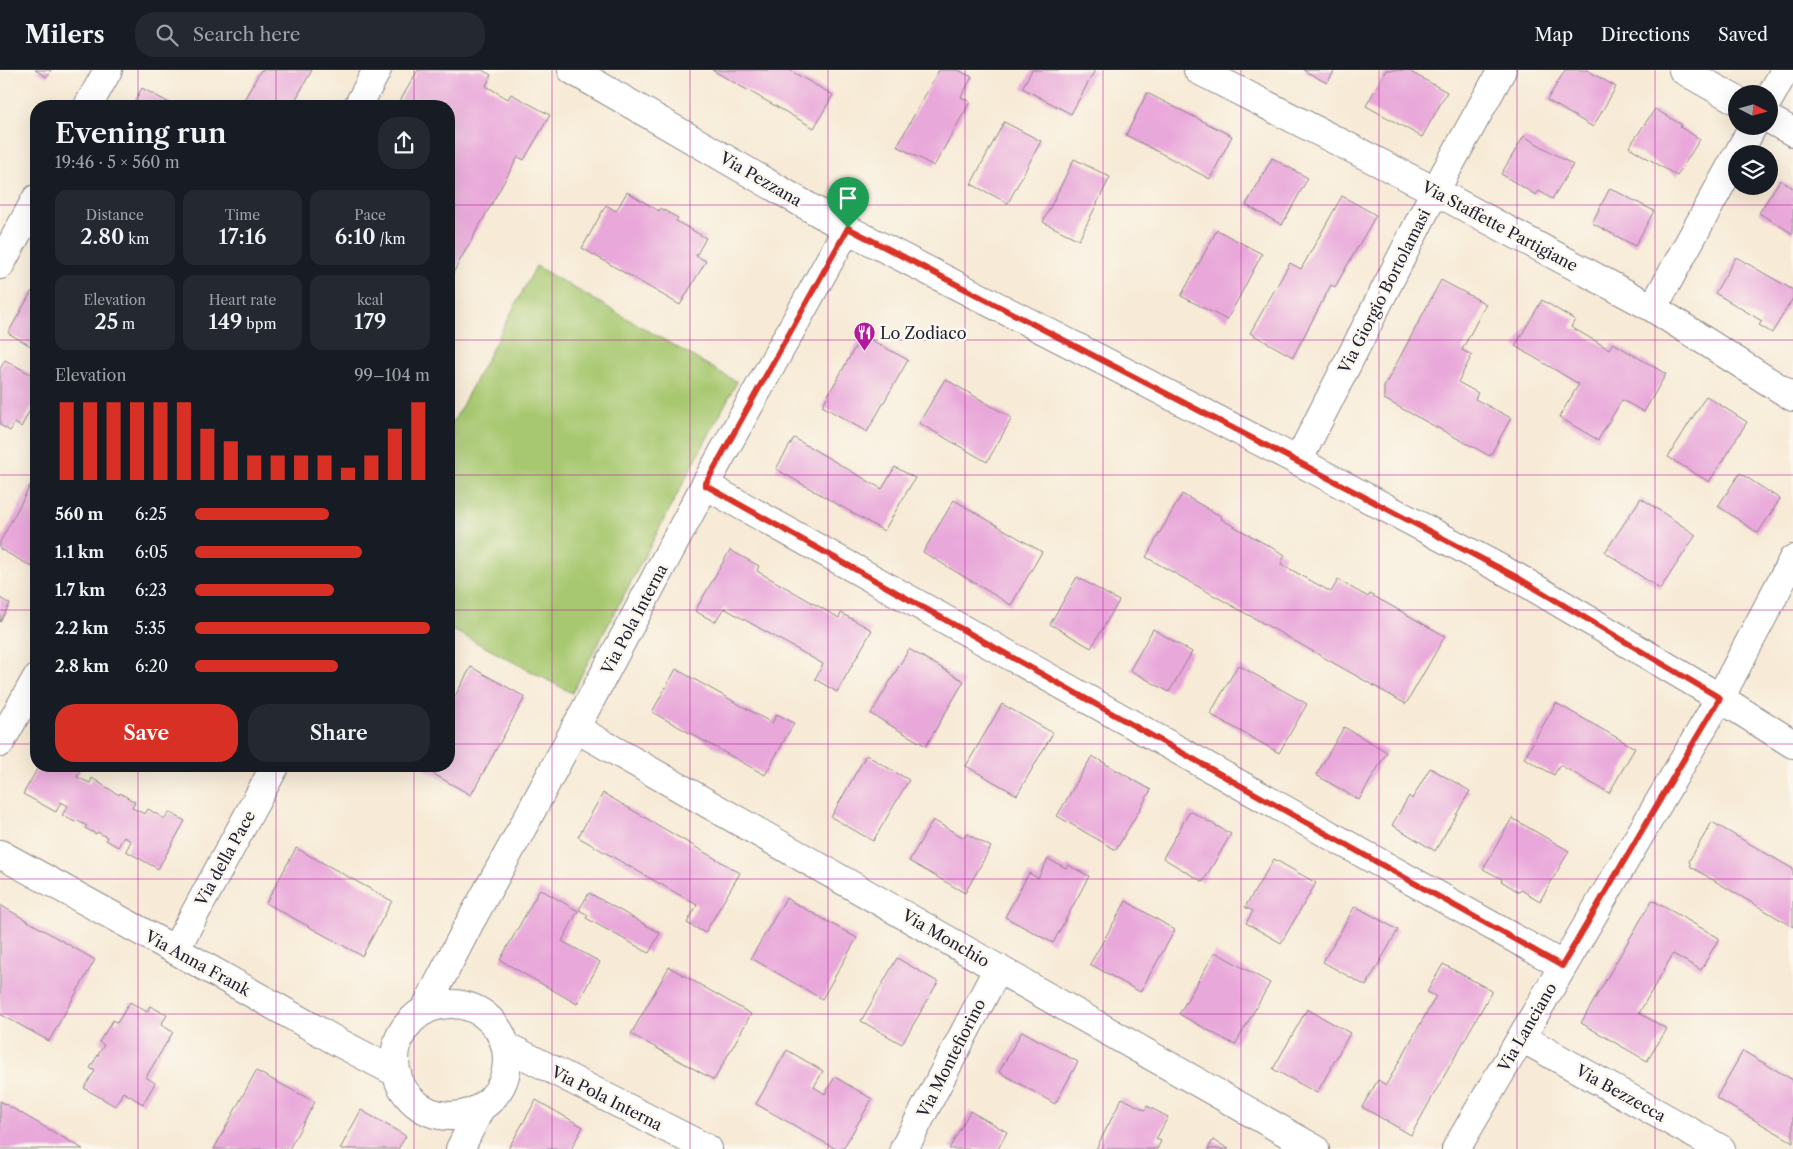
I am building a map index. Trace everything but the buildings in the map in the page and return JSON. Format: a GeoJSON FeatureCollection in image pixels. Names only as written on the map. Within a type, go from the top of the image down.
{"type":"FeatureCollection","features":[{"type":"Feature","properties":{"kind":"street"},"geometry":{"type":"LineString","coordinates":[[91,100],[108,70]]}},
{"type":"Feature","properties":{"kind":"street"},"geometry":{"type":"LineString","coordinates":[[361,100],[378,70]]}},
{"type":"Feature","properties":{"kind":"street","name":"Via Pezzana"},"geometry":{"type":"LineString","coordinates":[[572,70],[848,228],[1518,578],[1720,698],[1793,744]]}},
{"type":"Feature","properties":{"kind":"street","name":"Via Giorgio Bortolamasi"},"geometry":{"type":"LineString","coordinates":[[1298,462],[1435,191],[1502,70]]}},
{"type":"Feature","properties":{"kind":"street"},"geometry":{"type":"LineString","coordinates":[[1683,70],[1728,95]]}},
{"type":"Feature","properties":{"kind":"street"},"geometry":{"type":"LineString","coordinates":[[1777,85],[1785,70]]}},
{"type":"Feature","properties":{"kind":"street","name":"Via Staffette Partigiane"},"geometry":{"type":"LineString","coordinates":[[1206,72],[1435,191],[1653,308],[1793,397]]}},
{"type":"Feature","properties":{"kind":"street"},"geometry":{"type":"LineString","coordinates":[[1778,123],[1793,132]]}},
{"type":"Feature","properties":{"kind":"street"},"geometry":{"type":"LineString","coordinates":[[1653,308],[1728,172]]}},
{"type":"Feature","properties":{"kind":"street"},"geometry":{"type":"LineString","coordinates":[[0,265],[30,210]]}},
{"type":"Feature","properties":{"kind":"street","name":"Via Pola Interna"},"geometry":{"type":"LineString","coordinates":[[424,1011],[705,485],[848,228]]}},
{"type":"Feature","properties":{"kind":"street"},"geometry":{"type":"LineString","coordinates":[[705,485],[1562,966]]}},
{"type":"Feature","properties":{"kind":"street","name":"Via Lanciano"},"geometry":{"type":"LineString","coordinates":[[1456,1149],[1720,698],[1793,559]]}},
{"type":"Feature","properties":{"kind":"street"},"geometry":{"type":"LineString","coordinates":[[0,743],[30,690]]}},
{"type":"Feature","properties":{"kind":"street","name":"Via Monchio"},"geometry":{"type":"LineString","coordinates":[[575,728],[1315,1149]]}},
{"type":"Feature","properties":{"kind":"street","name":"Via della Pace"},"geometry":{"type":"LineString","coordinates":[[175,950],[272,772]]}},
{"type":"Feature","properties":{"kind":"street","name":"Via Anna Frank"},"geometry":{"type":"LineString","coordinates":[[0,854],[397,1073]]}},
{"type":"Feature","properties":{"kind":"street","name":"Via Montefiorino"},"geometry":{"type":"LineString","coordinates":[[904,1149],[998,968]]}},
{"type":"Feature","properties":{"kind":"street"},"geometry":{"type":"LineString","coordinates":[[455,1004],[480,1012],[495,1025],[506,1046],[507,1066],[500,1089],[480,1109],[470,1113],[446,1116],[423,1108],[408,1096],[400,1083],[397,1073],[396,1054],[404,1031],[416,1016],[440,1005],[455,1004]]}},
{"type":"Feature","properties":{"kind":"street","name":"Via Bezzecca"},"geometry":{"type":"LineString","coordinates":[[1522,1038],[1721,1149]]}},
{"type":"Feature","properties":{"kind":"street","name":"Via Pola Interna"},"geometry":{"type":"LineString","coordinates":[[506,1046],[708,1149]]}},
{"type":"Feature","properties":{"kind":"street"},"geometry":{"type":"LineString","coordinates":[[460,1149],[480,1109]]}},
{"type":"Feature","properties":{"kind":"green space"},"geometry":{"type":"Polygon","coordinates":[[[536,266],[737,382],[572,693],[455,631],[455,419],[536,266]]]}},
{"type":"Feature","properties":{"kind":"place","name":"Lo Zodiaco"},"geometry":{"type":"Point","coordinates":[864,352]}},
{"type":"Feature","properties":{"kind":"route"},"geometry":{"type":"LineString","coordinates":[[848,228],[1518,578],[1720,698],[1562,966],[705,485],[848,228]]}}]}
